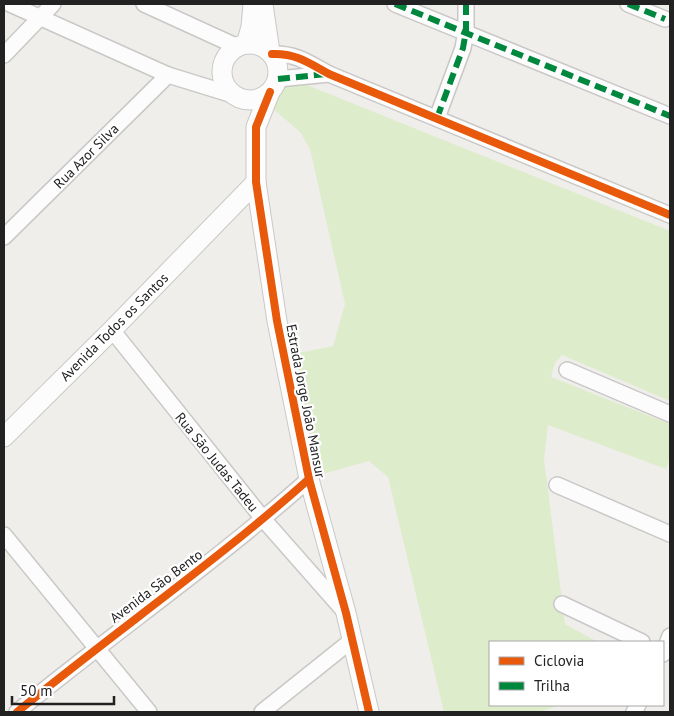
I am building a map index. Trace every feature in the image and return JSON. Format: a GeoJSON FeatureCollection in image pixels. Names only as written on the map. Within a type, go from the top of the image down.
{"type":"FeatureCollection","features":[{"type":"Feature","properties":{"kind":"street"},"geometry":{"type":"LineString","coordinates":[[10,4],[168,75],[236,96],[256,100],[274,85],[329,74]]}},
{"type":"Feature","properties":{"kind":"street"},"geometry":{"type":"LineString","coordinates":[[4,55],[53,4]]}},
{"type":"Feature","properties":{"kind":"street"},"geometry":{"type":"LineString","coordinates":[[144,4],[242,46]]}},
{"type":"Feature","properties":{"kind":"street"},"geometry":{"type":"LineString","coordinates":[[242,46],[251,27],[253,4]]}},
{"type":"Feature","properties":{"kind":"street"},"geometry":{"type":"LineString","coordinates":[[262,4],[271,53],[274,85]]}},
{"type":"Feature","properties":{"kind":"street"},"geometry":{"type":"LineString","coordinates":[[395,4],[466,31],[670,116]]}},
{"type":"Feature","properties":{"kind":"street"},"geometry":{"type":"LineString","coordinates":[[437,118],[463,48],[466,31],[466,4]]}},
{"type":"Feature","properties":{"kind":"street"},"geometry":{"type":"LineString","coordinates":[[628,4],[665,19]]}},
{"type":"Feature","properties":{"kind":"street"},"geometry":{"type":"LineString","coordinates":[[236,96],[223,81],[222,73],[226,58],[242,46],[254,44],[271,53],[288,54],[329,74],[670,215]]}},
{"type":"Feature","properties":{"kind":"street","name":"Rua Azor Silva"},"geometry":{"type":"LineString","coordinates":[[4,238],[168,75]]}},
{"type":"Feature","properties":{"kind":"street","name":"Estrada Jorge João Mansur"},"geometry":{"type":"LineString","coordinates":[[274,85],[256,128],[256,182],[278,321],[309,479],[346,613],[369,712]]}},
{"type":"Feature","properties":{"kind":"street","name":"Estrada Jorge João Mansur"},"geometry":{"type":"LineString","coordinates":[[236,96],[256,128]]}},
{"type":"Feature","properties":{"kind":"street","name":"Avenida Todos os Santos"},"geometry":{"type":"LineString","coordinates":[[223,217],[256,151]]}},
{"type":"Feature","properties":{"kind":"street","name":"Avenida Todos os Santos"},"geometry":{"type":"LineString","coordinates":[[4,437],[112,330],[256,182]]}},
{"type":"Feature","properties":{"kind":"street","name":"Rua São Judas Tadeu"},"geometry":{"type":"LineString","coordinates":[[112,330],[264,520],[346,613]]}},
{"type":"Feature","properties":{"kind":"street"},"geometry":{"type":"LineString","coordinates":[[567,370],[670,414]]}},
{"type":"Feature","properties":{"kind":"street","name":"Avenida São Bento"},"geometry":{"type":"LineString","coordinates":[[17,712],[96,647],[264,520],[309,479]]}},
{"type":"Feature","properties":{"kind":"street"},"geometry":{"type":"LineString","coordinates":[[558,485],[670,534]]}},
{"type":"Feature","properties":{"kind":"street"},"geometry":{"type":"LineString","coordinates":[[4,535],[149,712]]}},
{"type":"Feature","properties":{"kind":"street"},"geometry":{"type":"LineString","coordinates":[[562,604],[640,641]]}},
{"type":"Feature","properties":{"kind":"street"},"geometry":{"type":"LineString","coordinates":[[665,654],[670,636]]}},
{"type":"Feature","properties":{"kind":"street"},"geometry":{"type":"LineString","coordinates":[[262,712],[352,640]]}},
{"type":"Feature","properties":{"kind":"green space"},"geometry":{"type":"Polygon","coordinates":[[[292,79],[670,231],[670,401],[562,355],[555,363],[551,377],[670,424],[670,457],[666,469],[548,425],[544,459],[565,624],[596,641],[489,641],[489,706],[557,706],[539,712],[444,712],[388,477],[369,461],[319,475],[294,354],[333,346],[345,304],[310,149],[300,132],[271,107],[273,95],[284,80],[292,79]]]}},
{"type":"Feature","properties":{"kind":"marked path"},"geometry":{"type":"LineString","coordinates":[[395,4],[670,116]]}},
{"type":"Feature","properties":{"kind":"marked path"},"geometry":{"type":"LineString","coordinates":[[437,118],[463,48],[466,31],[466,4]]}},
{"type":"Feature","properties":{"kind":"marked path"},"geometry":{"type":"LineString","coordinates":[[628,4],[665,19]]}},
{"type":"Feature","properties":{"kind":"marked path"},"geometry":{"type":"LineString","coordinates":[[278,79],[327,74]]}},
{"type":"Feature","properties":{"kind":"cycle path"},"geometry":{"type":"LineString","coordinates":[[272,54],[288,55],[302,59],[329,74],[670,215]]}},
{"type":"Feature","properties":{"kind":"cycle path"},"geometry":{"type":"LineString","coordinates":[[270,92],[256,127],[256,182],[277,321],[309,479],[346,613],[369,712]]}},
{"type":"Feature","properties":{"kind":"cycle path"},"geometry":{"type":"LineString","coordinates":[[17,712],[238,539],[309,479]]}}]}
